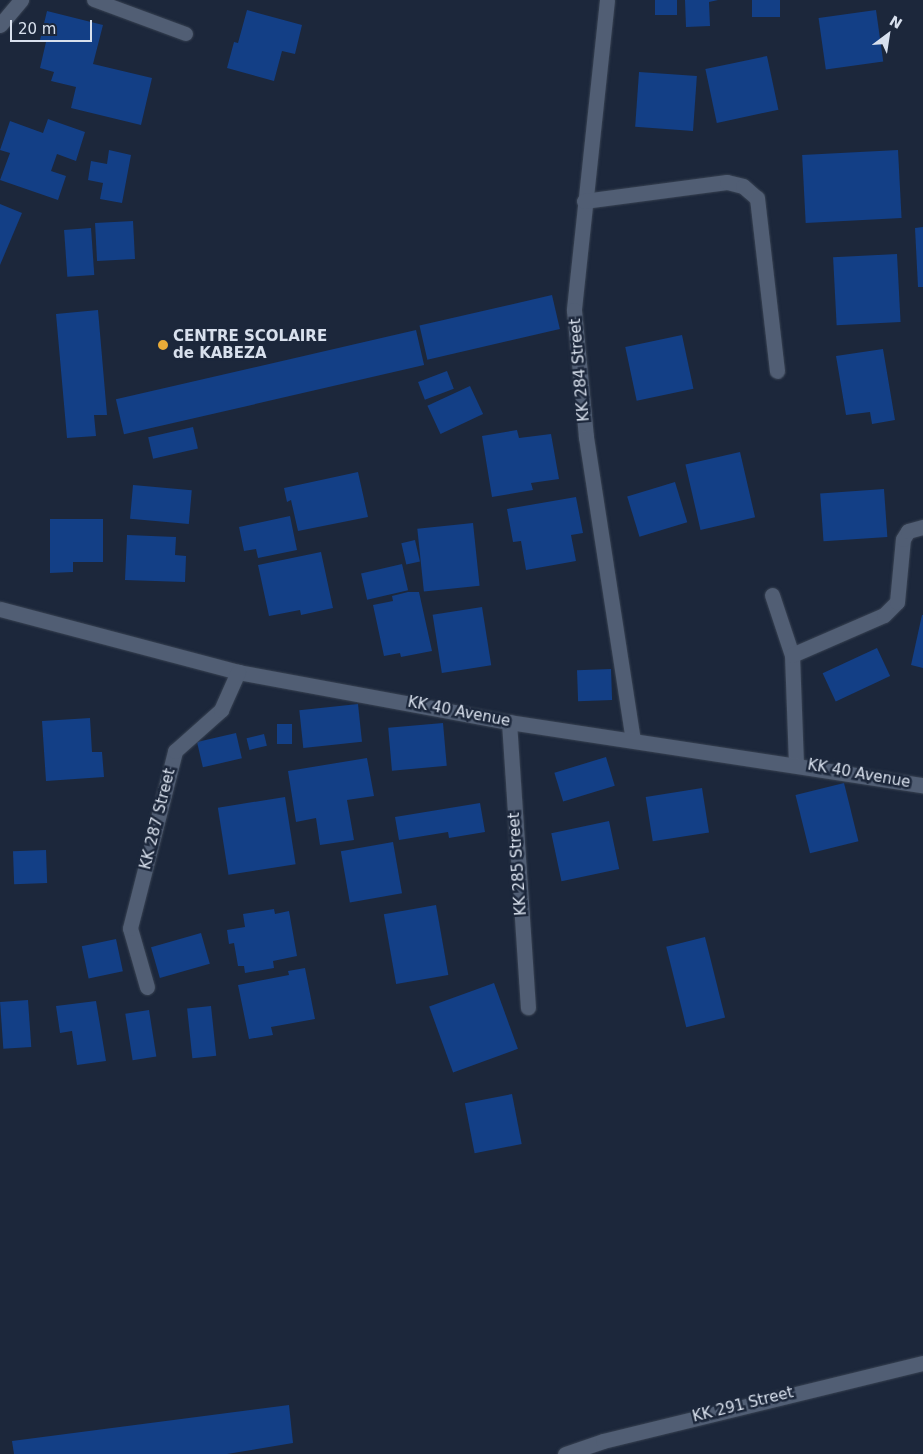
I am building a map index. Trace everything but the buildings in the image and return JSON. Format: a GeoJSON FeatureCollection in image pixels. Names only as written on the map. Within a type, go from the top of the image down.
{"type":"FeatureCollection","features":[{"type":"Feature","properties":{"kind":"street"},"geometry":{"type":"LineString","coordinates":[[0,25],[21,0]]}},
{"type":"Feature","properties":{"kind":"street","name":"KK 284 Street"},"geometry":{"type":"LineString","coordinates":[[607,0],[584,201],[574,310],[586,437],[633,739]]}},
{"type":"Feature","properties":{"kind":"street"},"geometry":{"type":"LineString","coordinates":[[584,201],[726,182],[743,186],[757,198],[777,371]]}},
{"type":"Feature","properties":{"kind":"street"},"geometry":{"type":"LineString","coordinates":[[792,655],[884,614],[896,602],[903,539],[908,531],[923,527]]}},
{"type":"Feature","properties":{"kind":"street"},"geometry":{"type":"LineString","coordinates":[[772,595],[792,655],[796,764]]}},
{"type":"Feature","properties":{"kind":"street","name":"KK 40 Avenue"},"geometry":{"type":"LineString","coordinates":[[0,609],[238,672],[509,722],[796,764],[923,786]]}},
{"type":"Feature","properties":{"kind":"street","name":"KK 287 Street"},"geometry":{"type":"LineString","coordinates":[[147,987],[130,928],[175,751],[221,710],[238,672]]}},
{"type":"Feature","properties":{"kind":"street","name":"KK 285 Street"},"geometry":{"type":"LineString","coordinates":[[509,722],[528,1007]]}},
{"type":"Feature","properties":{"kind":"street","name":"KK 291 Street"},"geometry":{"type":"LineString","coordinates":[[566,1454],[603,1441],[923,1363]]}},
{"type":"Feature","properties":{"kind":"lane"},"geometry":{"type":"LineString","coordinates":[[94,0],[186,34]]}},
{"type":"Feature","properties":{"kind":"place","name":"CENTRE SCOLAIRE de KABEZA"},"geometry":{"type":"Point","coordinates":[163,345]}}]}
